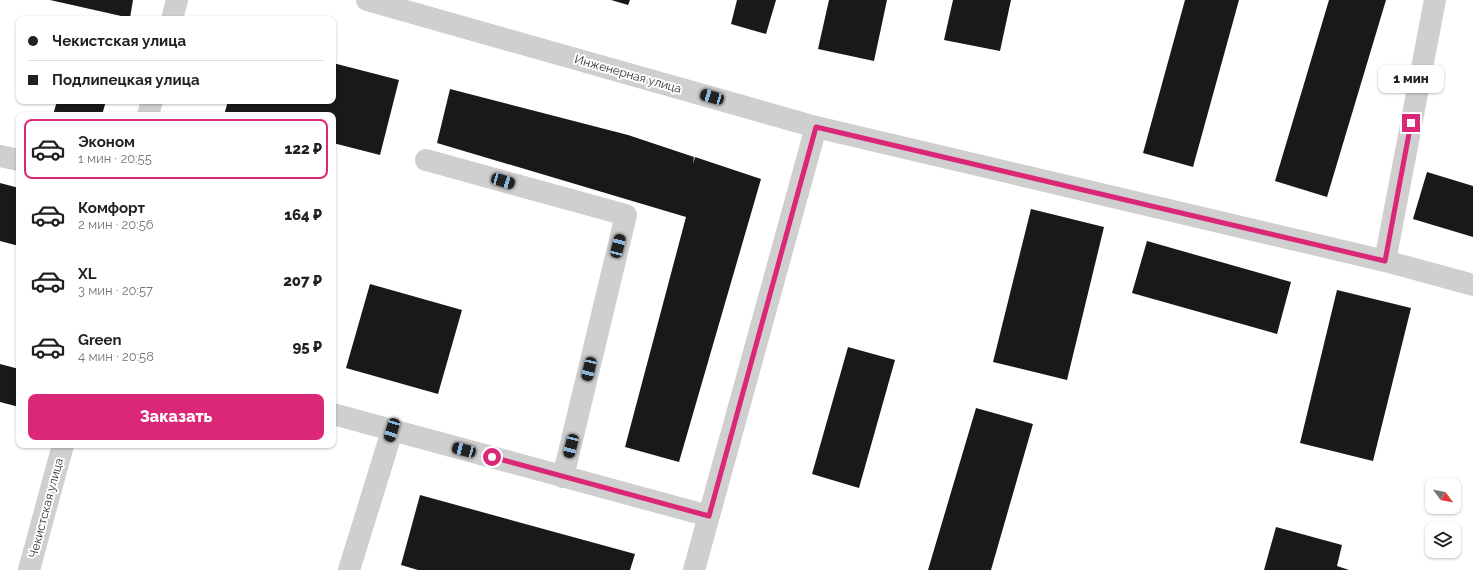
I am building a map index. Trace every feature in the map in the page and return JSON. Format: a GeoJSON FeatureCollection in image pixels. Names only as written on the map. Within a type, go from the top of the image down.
{"type":"FeatureCollection","features":[{"type":"Feature","properties":{"kind":"street"},"geometry":{"type":"LineString","coordinates":[[173,16],[177,0]]}},
{"type":"Feature","properties":{"kind":"street","name":"Инженерная улица"},"geometry":{"type":"LineString","coordinates":[[367,0],[816,127],[1385,261],[1473,285]]}},
{"type":"Feature","properties":{"kind":"street"},"geometry":{"type":"LineString","coordinates":[[1385,261],[1435,0]]}},
{"type":"Feature","properties":{"kind":"street"},"geometry":{"type":"LineString","coordinates":[[694,570],[816,127]]}},
{"type":"Feature","properties":{"kind":"street"},"geometry":{"type":"LineString","coordinates":[[0,156],[16,159]]}},
{"type":"Feature","properties":{"kind":"street"},"geometry":{"type":"LineString","coordinates":[[426,160],[626,215],[563,477]]}},
{"type":"Feature","properties":{"kind":"street"},"geometry":{"type":"LineString","coordinates":[[336,415],[709,516]]}},
{"type":"Feature","properties":{"kind":"street"},"geometry":{"type":"LineString","coordinates":[[349,570],[392,430]]}},
{"type":"Feature","properties":{"kind":"street","name":"Чекистская улица"},"geometry":{"type":"LineString","coordinates":[[30,570],[62,448]]}},
{"type":"Feature","properties":{"kind":"building"},"geometry":{"type":"Polygon","coordinates":[[[50,0],[133,0],[130,16],[121,16],[50,0]]]}},
{"type":"Feature","properties":{"kind":"building"},"geometry":{"type":"Polygon","coordinates":[[[611,0],[630,0],[628,5],[611,0]]]}},
{"type":"Feature","properties":{"kind":"building"},"geometry":{"type":"Polygon","coordinates":[[[737,0],[776,0],[766,34],[731,24],[737,0]]]}},
{"type":"Feature","properties":{"kind":"building"},"geometry":{"type":"Polygon","coordinates":[[[829,0],[887,0],[874,61],[818,49],[829,0]]]}},
{"type":"Feature","properties":{"kind":"building"},"geometry":{"type":"Polygon","coordinates":[[[953,0],[1011,0],[1000,51],[944,40],[953,0]]]}},
{"type":"Feature","properties":{"kind":"building"},"geometry":{"type":"Polygon","coordinates":[[[1185,0],[1239,0],[1193,167],[1143,153],[1185,0]]]}},
{"type":"Feature","properties":{"kind":"building"},"geometry":{"type":"Polygon","coordinates":[[[1329,0],[1386,0],[1327,197],[1275,181],[1329,0]]]}},
{"type":"Feature","properties":{"kind":"building"},"geometry":{"type":"Polygon","coordinates":[[[336,64],[399,80],[380,155],[336,144],[336,112],[225,112],[227,104],[336,104],[336,64]]]}},
{"type":"Feature","properties":{"kind":"building"},"geometry":{"type":"Polygon","coordinates":[[[450,89],[628,135],[694,157],[693,164],[695,157],[761,179],[679,462],[625,447],[686,217],[437,143],[450,89]]]}},
{"type":"Feature","properties":{"kind":"building"},"geometry":{"type":"Polygon","coordinates":[[[56,104],[105,104],[103,112],[54,112],[56,104]]]}},
{"type":"Feature","properties":{"kind":"building"},"geometry":{"type":"Polygon","coordinates":[[[1427,172],[1473,186],[1473,237],[1413,219],[1427,172]]]}},
{"type":"Feature","properties":{"kind":"building"},"geometry":{"type":"Polygon","coordinates":[[[0,183],[16,187],[16,245],[0,241],[0,183]]]}},
{"type":"Feature","properties":{"kind":"building"},"geometry":{"type":"Polygon","coordinates":[[[1031,209],[1104,227],[1067,380],[993,362],[1031,209]]]}},
{"type":"Feature","properties":{"kind":"building"},"geometry":{"type":"Polygon","coordinates":[[[1147,241],[1291,282],[1277,334],[1132,293],[1147,241]]]}},
{"type":"Feature","properties":{"kind":"building"},"geometry":{"type":"Polygon","coordinates":[[[370,284],[462,310],[438,394],[346,368],[370,284]]]}},
{"type":"Feature","properties":{"kind":"building"},"geometry":{"type":"Polygon","coordinates":[[[1337,290],[1411,308],[1373,461],[1300,443],[1337,290]]]}},
{"type":"Feature","properties":{"kind":"building"},"geometry":{"type":"Polygon","coordinates":[[[848,347],[895,360],[859,488],[812,474],[848,347]]]}},
{"type":"Feature","properties":{"kind":"building"},"geometry":{"type":"Polygon","coordinates":[[[0,364],[16,368],[16,406],[0,402],[0,364]]]}},
{"type":"Feature","properties":{"kind":"building"},"geometry":{"type":"Polygon","coordinates":[[[976,408],[1033,424],[991,570],[928,570],[976,408]]]}},
{"type":"Feature","properties":{"kind":"building"},"geometry":{"type":"Polygon","coordinates":[[[420,495],[635,554],[630,570],[418,570],[401,565],[420,495]]]}},
{"type":"Feature","properties":{"kind":"building"},"geometry":{"type":"Polygon","coordinates":[[[1276,527],[1342,545],[1337,566],[1349,570],[1264,570],[1276,527]]]}},
{"type":"Feature","properties":{"kind":"route"},"geometry":{"type":"LineString","coordinates":[[492,457],[709,516],[816,127],[1385,261],[1411,123]]}}]}
